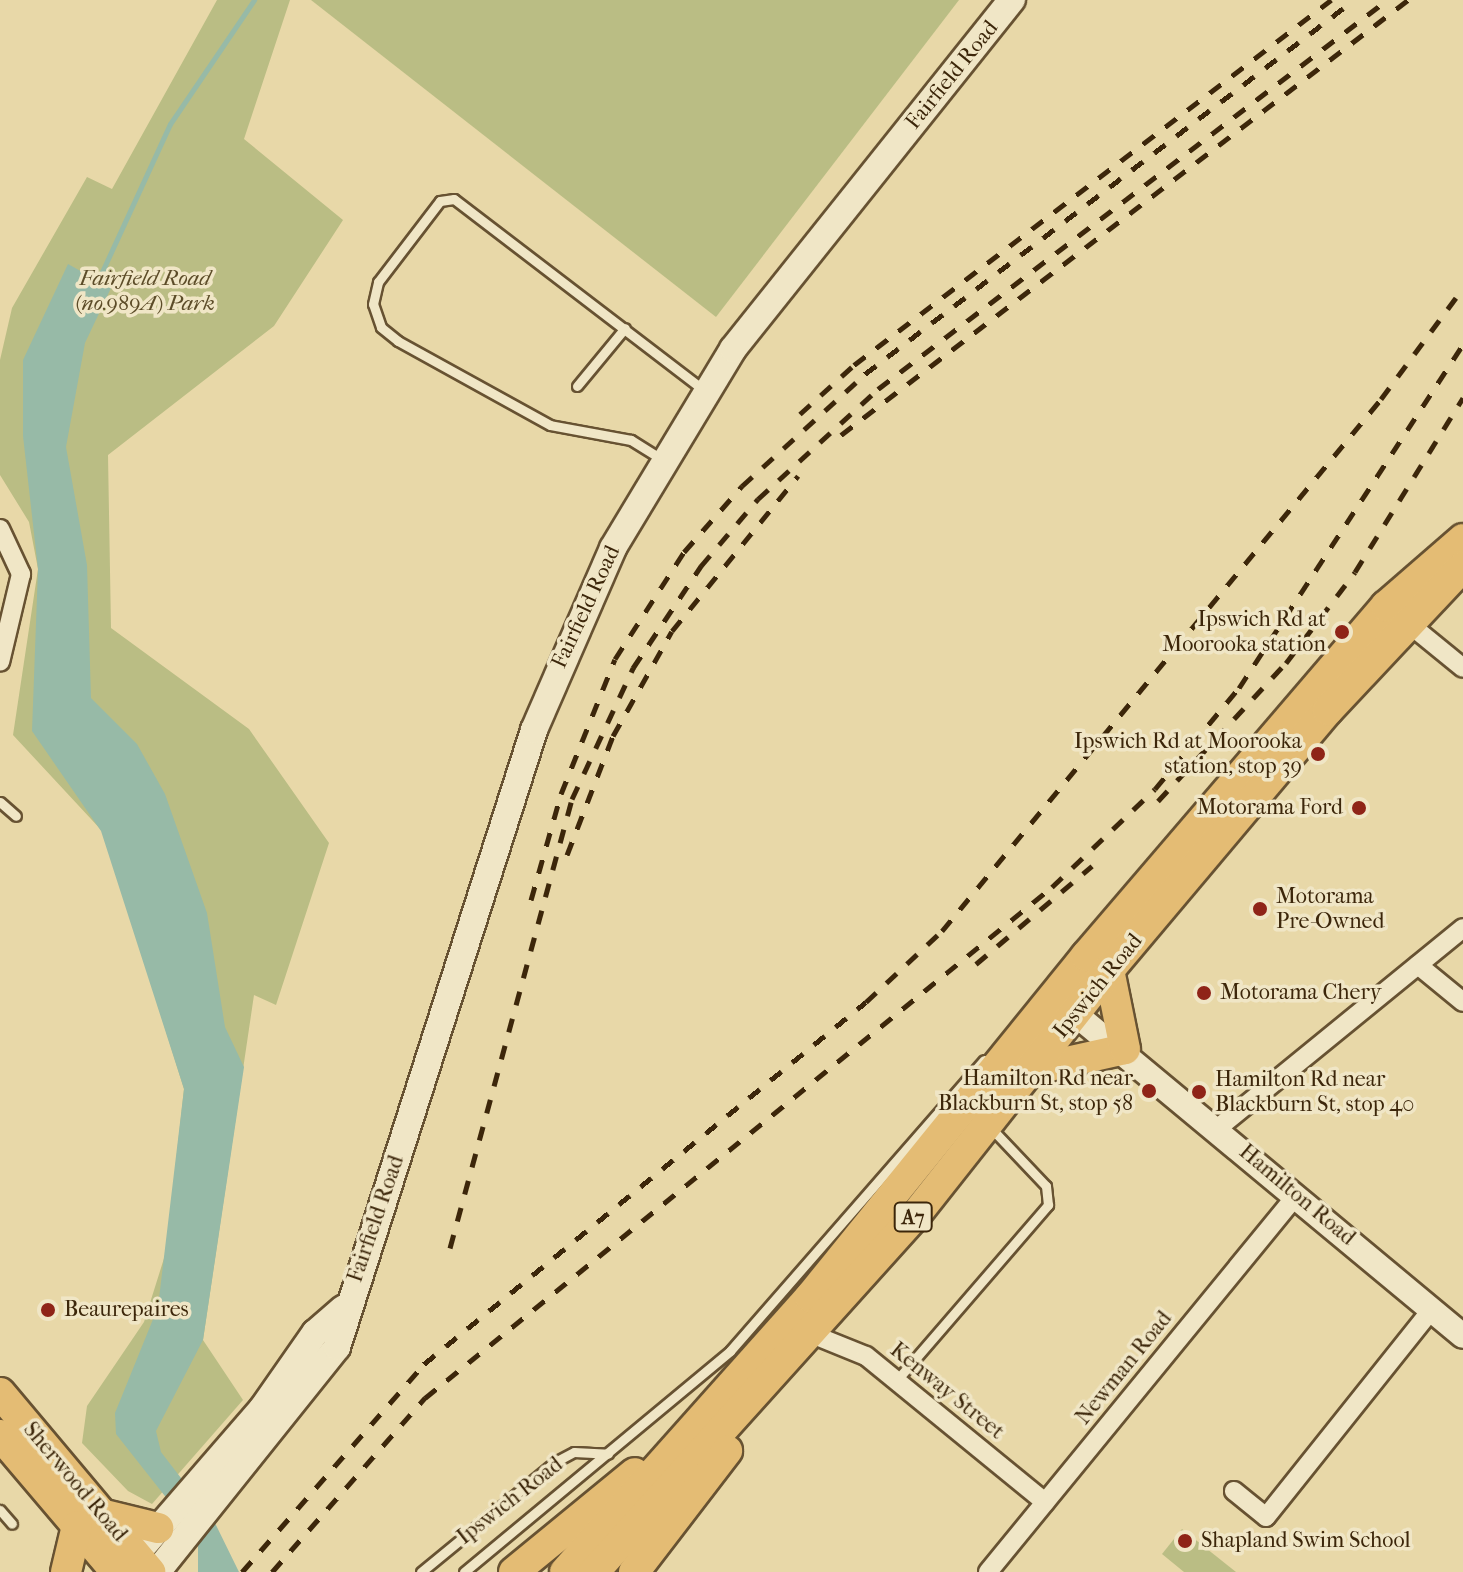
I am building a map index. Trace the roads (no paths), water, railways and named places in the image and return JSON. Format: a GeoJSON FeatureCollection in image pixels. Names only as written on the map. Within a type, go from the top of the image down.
{"type":"FeatureCollection","features":[{"type":"Feature","properties":{"kind":"main road","name":"Fairfield Road"},"geometry":{"type":"LineString","coordinates":[[170,1528],[225,1492],[314,1382],[337,1347],[343,1309],[549,688],[597,578],[704,390],[1012,0]]}},
{"type":"Feature","properties":{"kind":"main road","name":"Ipswich Road"},"geometry":{"type":"LineString","coordinates":[[739,1411],[809,1333],[1031,1070],[1064,1004],[1463,539]]}},
{"type":"Feature","properties":{"kind":"main road","name":"Ipswich Road"},"geometry":{"type":"LineString","coordinates":[[660,1464],[810,1297],[1018,1040],[1109,970],[1396,614],[1463,566]]}},
{"type":"Feature","properties":{"kind":"main road"},"geometry":{"type":"LineString","coordinates":[[1031,1070],[1125,1049],[1109,970]]}},
{"type":"Feature","properties":{"kind":"main road","name":"Fairfield Road"},"geometry":{"type":"LineString","coordinates":[[136,1568],[170,1528],[206,1474],[315,1333],[343,1309]]}},
{"type":"Feature","properties":{"kind":"main road","name":"Sherwood Road"},"geometry":{"type":"LineString","coordinates":[[0,1393],[89,1520]]}},
{"type":"Feature","properties":{"kind":"main road"},"geometry":{"type":"LineString","coordinates":[[634,1572],[734,1442],[739,1411]]}},
{"type":"Feature","properties":{"kind":"main road","name":"A7"},"geometry":{"type":"LineString","coordinates":[[594,1572],[739,1411]]}},
{"type":"Feature","properties":{"kind":"main road","name":"Sherwood Road"},"geometry":{"type":"LineString","coordinates":[[0,1435],[136,1568]]}},
{"type":"Feature","properties":{"kind":"main road"},"geometry":{"type":"LineString","coordinates":[[514,1572],[626,1476],[660,1464]]}},
{"type":"Feature","properties":{"kind":"main road","name":"A7"},"geometry":{"type":"LineString","coordinates":[[565,1572],[660,1464]]}},
{"type":"Feature","properties":{"kind":"main road"},"geometry":{"type":"LineString","coordinates":[[66,1572],[89,1520],[170,1528]]}},
{"type":"Feature","properties":{"kind":"street"},"geometry":{"type":"LineString","coordinates":[[0,529],[19,563],[0,662]]}},
{"type":"Feature","properties":{"kind":"street"},"geometry":{"type":"LineString","coordinates":[[1396,614],[1463,668]]}},
{"type":"Feature","properties":{"kind":"street"},"geometry":{"type":"LineString","coordinates":[[1218,1128],[1463,928]]}},
{"type":"Feature","properties":{"kind":"street"},"geometry":{"type":"LineString","coordinates":[[1418,965],[1463,1002]]}},
{"type":"Feature","properties":{"kind":"street","name":"Hamilton Road"},"geometry":{"type":"LineString","coordinates":[[1064,1004],[1125,1049],[1463,1336]]}},
{"type":"Feature","properties":{"kind":"street","name":"Newman Road"},"geometry":{"type":"LineString","coordinates":[[988,1572],[1297,1195]]}},
{"type":"Feature","properties":{"kind":"street"},"geometry":{"type":"LineString","coordinates":[[1234,1491],[1266,1517],[1431,1310]]}},
{"type":"Feature","properties":{"kind":"street","name":"Kenway Street"},"geometry":{"type":"LineString","coordinates":[[809,1333],[848,1344],[1045,1502]]}},
{"type":"Feature","properties":{"kind":"lane"},"geometry":{"type":"LineString","coordinates":[[663,460],[631,440],[550,425],[398,341],[381,327],[373,304],[378,282],[440,201],[454,199],[704,390]]}},
{"type":"Feature","properties":{"kind":"lane"},"geometry":{"type":"LineString","coordinates":[[577,386],[625,328]]}},
{"type":"Feature","properties":{"kind":"lane"},"geometry":{"type":"LineString","coordinates":[[0,802],[16,816]]}},
{"type":"Feature","properties":{"kind":"lane","name":"Ipswich Road"},"geometry":{"type":"LineString","coordinates":[[464,1572],[730,1351],[967,1077],[1018,1040]]}},
{"type":"Feature","properties":{"kind":"lane"},"geometry":{"type":"LineString","coordinates":[[896,1381],[1048,1205],[1046,1186],[987,1124]]}},
{"type":"Feature","properties":{"kind":"lane","name":"Ipswich Road"},"geometry":{"type":"LineString","coordinates":[[421,1572],[555,1462],[574,1452],[608,1454]]}},
{"type":"Feature","properties":{"kind":"lane"},"geometry":{"type":"LineString","coordinates":[[0,1510],[12,1524]]}},
{"type":"Feature","properties":{"kind":"waterway"},"geometry":{"type":"LineString","coordinates":[[95,287],[170,124],[254,0]]}},
{"type":"Feature","properties":{"kind":"railway"},"geometry":{"type":"LineString","coordinates":[[800,414],[854,365],[1331,0]]}},
{"type":"Feature","properties":{"kind":"railway"},"geometry":{"type":"LineString","coordinates":[[531,900],[561,794],[615,659],[684,552],[742,486],[865,374],[1354,0]]}},
{"type":"Feature","properties":{"kind":"railway"},"geometry":{"type":"LineString","coordinates":[[450,1248],[572,799],[633,668],[701,566],[758,499],[878,389],[1387,0]]}},
{"type":"Feature","properties":{"kind":"railway"},"geometry":{"type":"LineString","coordinates":[[841,435],[1408,0]]}},
{"type":"Feature","properties":{"kind":"railway"},"geometry":{"type":"LineString","coordinates":[[242,1572],[424,1364],[866,1002],[942,931],[1381,399],[1463,288]]}},
{"type":"Feature","properties":{"kind":"railway"},"geometry":{"type":"LineString","coordinates":[[272,1572],[425,1398],[1052,887],[1155,789],[1239,688],[1463,345]]}},
{"type":"Feature","properties":{"kind":"railway"},"geometry":{"type":"LineString","coordinates":[[1158,801],[1286,663],[1355,572],[1463,398]]}},
{"type":"Feature","properties":{"kind":"railway"},"geometry":{"type":"LineString","coordinates":[[567,855],[613,736],[672,631],[798,476]]}},
{"type":"Feature","properties":{"kind":"railway"},"geometry":{"type":"LineString","coordinates":[[976,964],[1092,866]]}},
{"type":"Feature","properties":{"kind":"place","name":"Ipswich Rd at Moorooka station"},"geometry":{"type":"Point","coordinates":[1342,632]}},
{"type":"Feature","properties":{"kind":"place","name":"Ipswich Rd at Moorooka station, stop 39"},"geometry":{"type":"Point","coordinates":[1318,754]}},
{"type":"Feature","properties":{"kind":"place","name":"Motorama Ford"},"geometry":{"type":"Point","coordinates":[1359,808]}},
{"type":"Feature","properties":{"kind":"place","name":"Motorama Pre-Owned"},"geometry":{"type":"Point","coordinates":[1260,909]}},
{"type":"Feature","properties":{"kind":"place","name":"Motorama Chery"},"geometry":{"type":"Point","coordinates":[1204,993]}},
{"type":"Feature","properties":{"kind":"place","name":"Hamilton Rd near Blackburn St, stop 58"},"geometry":{"type":"Point","coordinates":[1149,1091]}},
{"type":"Feature","properties":{"kind":"place","name":"Hamilton Rd near Blackburn St, stop 40"},"geometry":{"type":"Point","coordinates":[1199,1092]}},
{"type":"Feature","properties":{"kind":"place","name":"Beaurepaires"},"geometry":{"type":"Point","coordinates":[48,1310]}},
{"type":"Feature","properties":{"kind":"place","name":"Shapland Swim School"},"geometry":{"type":"Point","coordinates":[1185,1541]}},
{"type":"Feature","properties":{"kind":"park label","name":"Fairfield Road (no.989A) Park"},"geometry":{"type":"Point","coordinates":[145,290]}}]}
